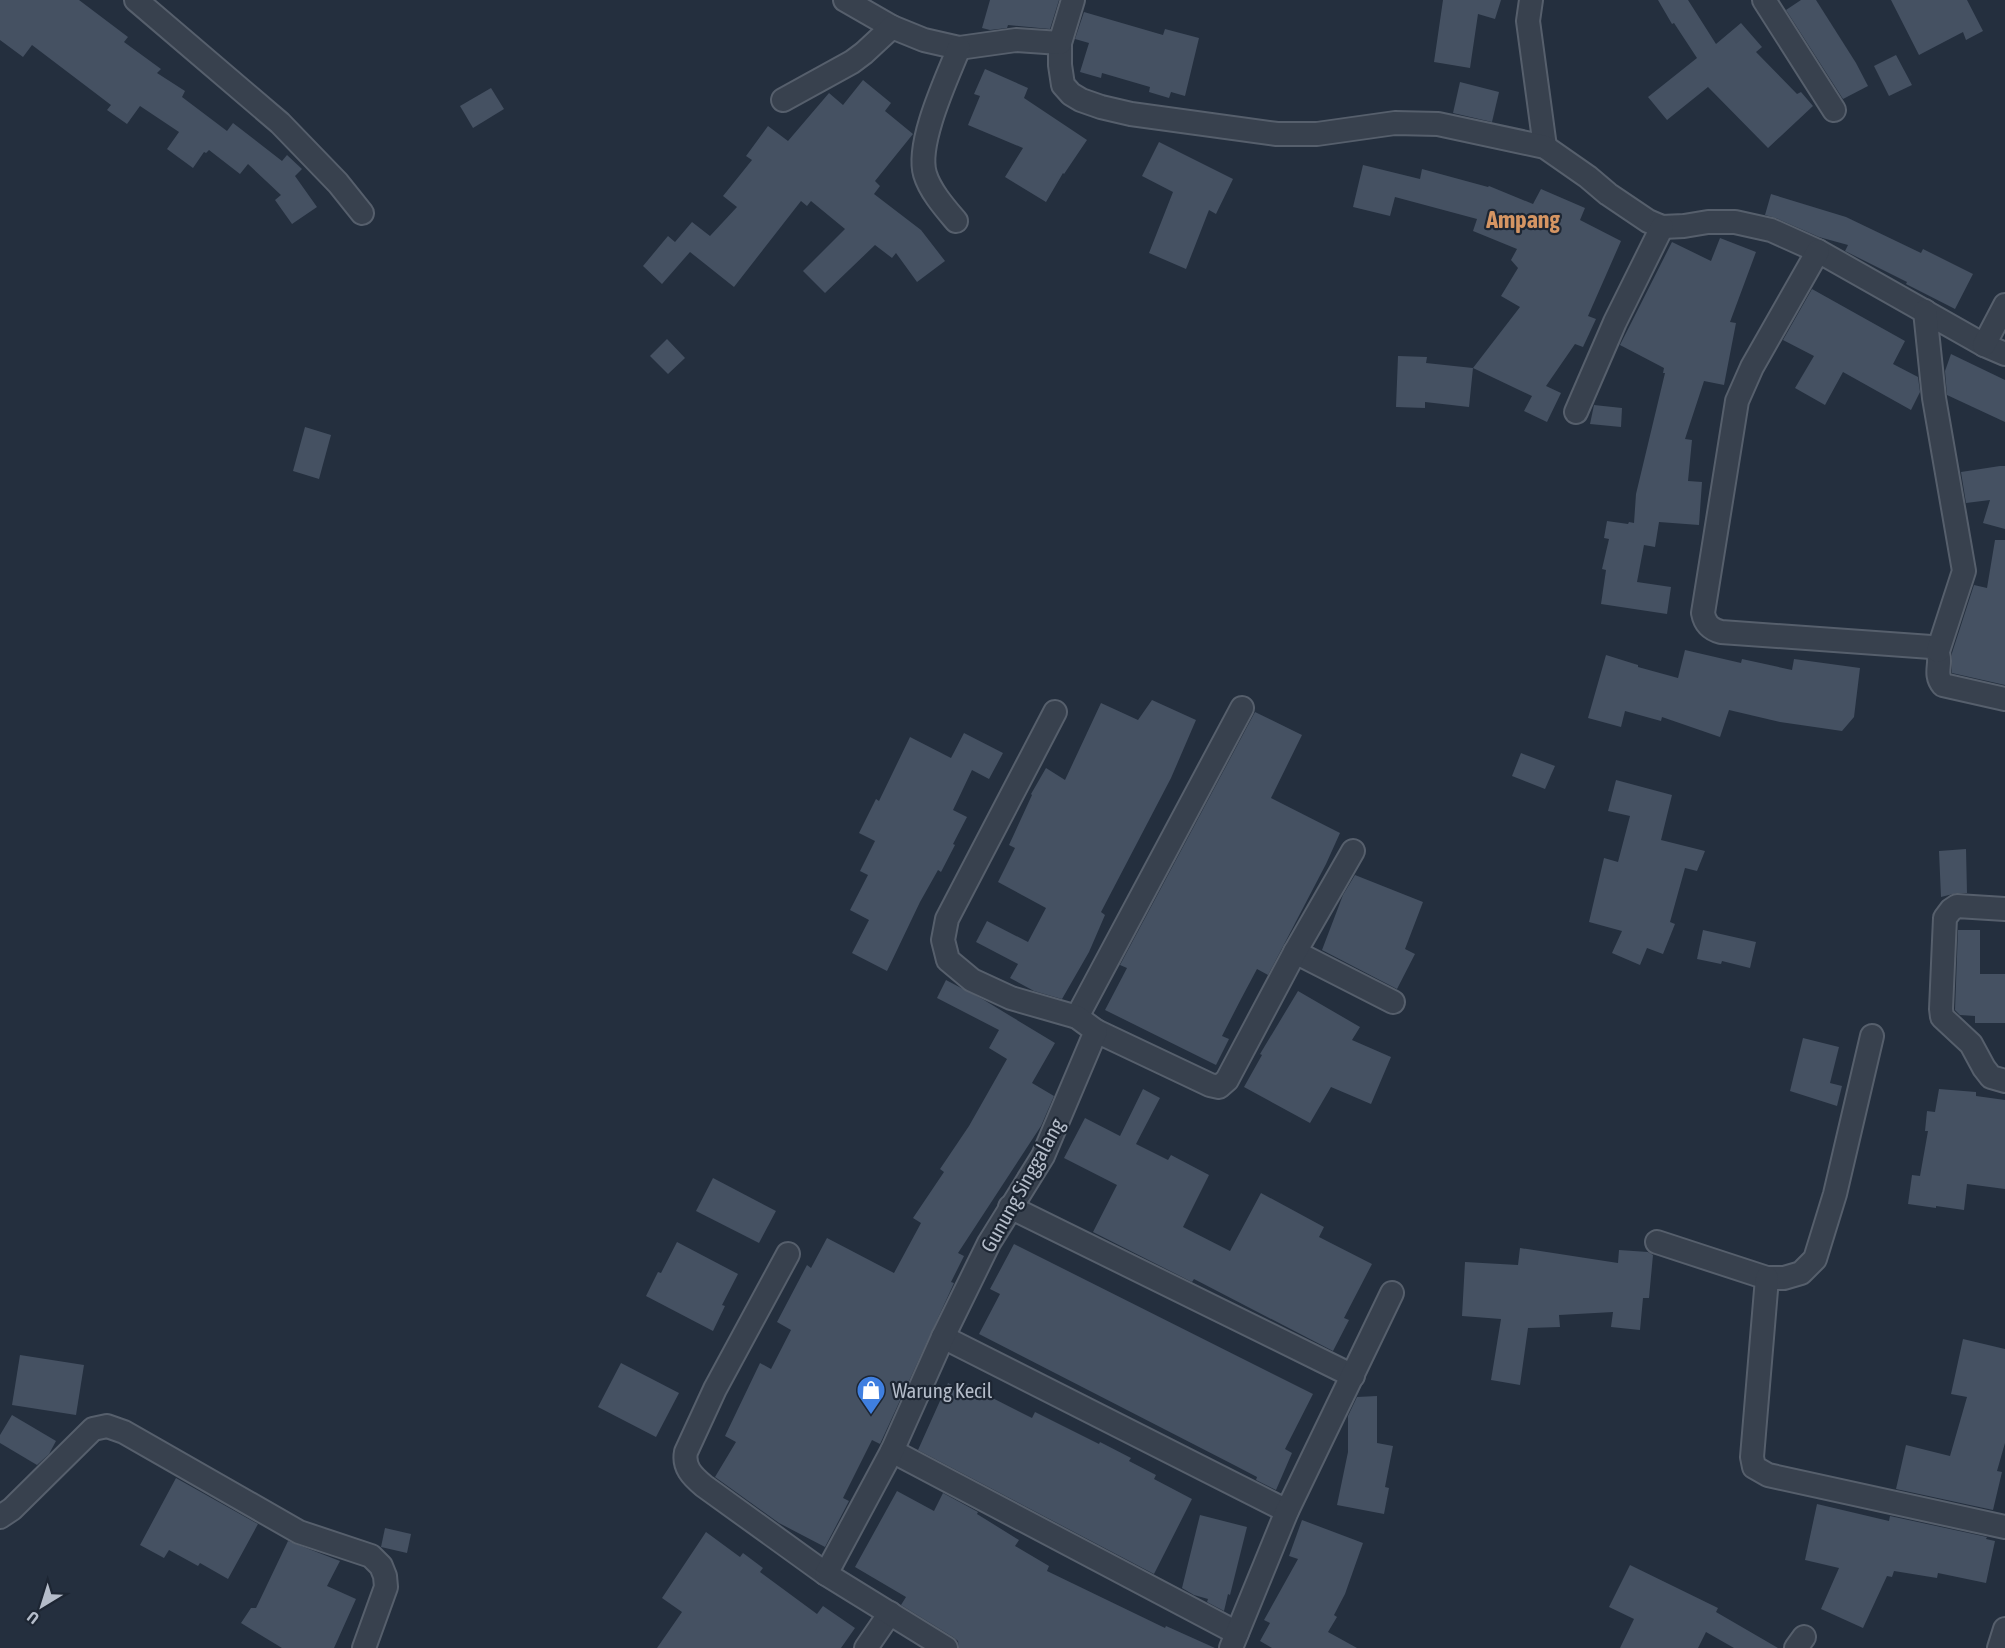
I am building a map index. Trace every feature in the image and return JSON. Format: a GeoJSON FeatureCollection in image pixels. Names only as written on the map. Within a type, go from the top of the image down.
{"type":"FeatureCollection","features":[{"type":"Feature","properties":{"kind":"street"},"geometry":{"type":"LineString","coordinates":[[136,0],[280,123],[338,183],[363,213]]}},
{"type":"Feature","properties":{"kind":"street"},"geometry":{"type":"LineString","coordinates":[[845,0],[892,27],[924,40],[959,48],[1016,40],[1060,43]]}},
{"type":"Feature","properties":{"kind":"street"},"geometry":{"type":"LineString","coordinates":[[1073,0],[1060,43],[1060,65],[1063,85],[1081,100],[1131,114],[1277,134],[1317,134],[1395,123],[1438,124],[1545,147],[1648,221],[1662,227],[1708,222],[1752,225],[1771,230],[1818,251],[1984,345],[2005,354]]}},
{"type":"Feature","properties":{"kind":"street"},"geometry":{"type":"LineString","coordinates":[[1531,0],[1528,21],[1545,147]]}},
{"type":"Feature","properties":{"kind":"street"},"geometry":{"type":"LineString","coordinates":[[1764,0],[1834,110]]}},
{"type":"Feature","properties":{"kind":"street"},"geometry":{"type":"LineString","coordinates":[[783,100],[852,62],[892,27]]}},
{"type":"Feature","properties":{"kind":"street"},"geometry":{"type":"LineString","coordinates":[[956,221],[941,204],[925,175],[924,164],[927,136],[959,48]]}},
{"type":"Feature","properties":{"kind":"street"},"geometry":{"type":"LineString","coordinates":[[1576,412],[1615,322],[1662,227]]}},
{"type":"Feature","properties":{"kind":"street"},"geometry":{"type":"LineString","coordinates":[[1818,251],[1752,367],[1737,401],[1703,613],[1704,621],[1713,630],[1721,632],[1921,646],[1931,647],[1938,651]]}},
{"type":"Feature","properties":{"kind":"street"},"geometry":{"type":"LineString","coordinates":[[1984,345],[2005,305]]}},
{"type":"Feature","properties":{"kind":"street"},"geometry":{"type":"LineString","coordinates":[[1924,311],[1935,398],[1964,571],[1938,651],[1937,674],[1943,685],[2005,699]]}},
{"type":"Feature","properties":{"kind":"street"},"geometry":{"type":"LineString","coordinates":[[1077,1017],[1242,708]]}},
{"type":"Feature","properties":{"kind":"street"},"geometry":{"type":"LineString","coordinates":[[1055,712],[947,919],[943,940],[948,960],[972,980],[1011,998],[1077,1017],[1096,1031],[1210,1085],[1219,1087],[1227,1080],[1295,952],[1353,851]]}},
{"type":"Feature","properties":{"kind":"street"},"geometry":{"type":"LineString","coordinates":[[2005,909],[1957,906],[1945,918],[1941,1009],[1942,1017],[1971,1044],[1991,1077],[2005,1081]]}},
{"type":"Feature","properties":{"kind":"street"},"geometry":{"type":"LineString","coordinates":[[1295,952],[1393,1002]]}},
{"type":"Feature","properties":{"kind":"street","name":"Gunung Singgalang"},"geometry":{"type":"LineString","coordinates":[[826,1574],[892,1451],[943,1337],[989,1243],[1043,1156],[1096,1031]]}},
{"type":"Feature","properties":{"kind":"street"},"geometry":{"type":"LineString","coordinates":[[1657,1242],[1767,1278],[1784,1278],[1801,1273],[1815,1259],[1835,1194],[1872,1036]]}},
{"type":"Feature","properties":{"kind":"street"},"geometry":{"type":"LineString","coordinates":[[1010,1207],[1353,1376]]}},
{"type":"Feature","properties":{"kind":"street"},"geometry":{"type":"LineString","coordinates":[[788,1254],[715,1389],[684,1460],[690,1472],[704,1486],[826,1574],[946,1648]]}},
{"type":"Feature","properties":{"kind":"street"},"geometry":{"type":"LineString","coordinates":[[1767,1278],[1752,1457],[1754,1467],[1768,1475],[2005,1527]]}},
{"type":"Feature","properties":{"kind":"street"},"geometry":{"type":"LineString","coordinates":[[892,1451],[1234,1640],[1287,1511],[1392,1293]]}},
{"type":"Feature","properties":{"kind":"street"},"geometry":{"type":"LineString","coordinates":[[943,1337],[1287,1511]]}},
{"type":"Feature","properties":{"kind":"street"},"geometry":{"type":"LineString","coordinates":[[0,1517],[12,1509],[93,1429],[107,1426],[124,1431],[299,1532],[371,1556],[381,1566],[386,1576],[386,1587],[364,1648]]}},
{"type":"Feature","properties":{"kind":"street"},"geometry":{"type":"LineString","coordinates":[[866,1648],[890,1613]]}},
{"type":"Feature","properties":{"kind":"street"},"geometry":{"type":"LineString","coordinates":[[1999,1648],[2005,1629]]}},
{"type":"Feature","properties":{"kind":"building"},"geometry":{"type":"Polygon","coordinates":[[[0,0],[79,0],[128,37],[124,42],[161,69],[157,73],[185,91],[182,97],[227,131],[233,123],[282,161],[287,155],[302,169],[295,176],[317,207],[292,224],[275,200],[281,195],[248,164],[240,174],[209,150],[204,152],[193,168],[167,149],[179,132],[140,106],[127,124],[107,110],[111,105],[32,45],[23,57],[0,40],[0,0]]]}},
{"type":"Feature","properties":{"kind":"building"},"geometry":{"type":"Polygon","coordinates":[[[990,0],[1059,0],[1050,29],[1008,25],[1007,28],[990,30],[982,28],[990,0]]]}},
{"type":"Feature","properties":{"kind":"building"},"geometry":{"type":"Polygon","coordinates":[[[1443,0],[1501,0],[1495,19],[1478,14],[1470,68],[1434,62],[1443,0]]]}},
{"type":"Feature","properties":{"kind":"building"},"geometry":{"type":"Polygon","coordinates":[[[1658,0],[1688,0],[1716,44],[1741,23],[1762,47],[1756,52],[1797,94],[1801,92],[1813,106],[1768,148],[1708,87],[1667,120],[1648,97],[1697,58],[1658,0]]]}},
{"type":"Feature","properties":{"kind":"building"},"geometry":{"type":"Polygon","coordinates":[[[1801,0],[1816,0],[1868,86],[1843,99],[1786,10],[1801,0]]]}},
{"type":"Feature","properties":{"kind":"building"},"geometry":{"type":"Polygon","coordinates":[[[1891,0],[1967,0],[1983,31],[1966,40],[1963,32],[1919,55],[1891,0]]]}},
{"type":"Feature","properties":{"kind":"building"},"geometry":{"type":"Polygon","coordinates":[[[1084,12],[1163,35],[1165,29],[1199,38],[1185,96],[1171,92],[1169,98],[1149,92],[1150,87],[1102,73],[1101,78],[1080,72],[1089,43],[1075,39],[1084,12]]]}},
{"type":"Feature","properties":{"kind":"building"},"geometry":{"type":"Polygon","coordinates":[[[1896,55],[1912,85],[1889,96],[1874,66],[1896,55]]]}},
{"type":"Feature","properties":{"kind":"building"},"geometry":{"type":"Polygon","coordinates":[[[985,69],[1028,88],[1024,98],[1087,140],[1063,173],[1046,202],[1005,177],[1023,148],[968,125],[980,96],[974,94],[985,69]]]}},
{"type":"Feature","properties":{"kind":"building"},"geometry":{"type":"Polygon","coordinates":[[[863,80],[891,103],[885,111],[913,134],[875,181],[880,186],[874,194],[921,230],[945,261],[917,282],[896,253],[892,258],[875,245],[825,293],[803,271],[845,229],[811,201],[807,206],[801,201],[734,287],[690,252],[662,284],[643,266],[668,236],[675,242],[692,222],[710,236],[737,207],[723,196],[752,160],[746,156],[768,126],[788,141],[829,93],[843,105],[863,80]]]}},
{"type":"Feature","properties":{"kind":"building"},"geometry":{"type":"Polygon","coordinates":[[[1460,82],[1499,92],[1492,122],[1453,113],[1460,82]]]}},
{"type":"Feature","properties":{"kind":"building"},"geometry":{"type":"Polygon","coordinates":[[[491,88],[504,109],[473,128],[460,106],[491,88]]]}},
{"type":"Feature","properties":{"kind":"building"},"geometry":{"type":"Polygon","coordinates":[[[1159,142],[1233,179],[1216,214],[1209,210],[1186,269],[1149,253],[1173,192],[1142,176],[1159,142]]]}},
{"type":"Feature","properties":{"kind":"building"},"geometry":{"type":"Polygon","coordinates":[[[1363,165],[1420,179],[1422,169],[1489,186],[1533,204],[1541,189],[1585,208],[1580,220],[1621,241],[1588,316],[1596,319],[1583,347],[1575,344],[1546,386],[1561,393],[1547,422],[1524,411],[1532,396],[1473,368],[1520,307],[1501,296],[1518,268],[1511,260],[1517,249],[1473,231],[1477,219],[1395,197],[1390,216],[1353,207],[1363,165]]]}},
{"type":"Feature","properties":{"kind":"building"},"geometry":{"type":"Polygon","coordinates":[[[1771,194],[1846,217],[1921,253],[1923,249],[1973,274],[1955,309],[1845,251],[1848,245],[1819,237],[1765,215],[1771,194]]]}},
{"type":"Feature","properties":{"kind":"building"},"geometry":{"type":"Polygon","coordinates":[[[1720,238],[1756,252],[1730,322],[1736,323],[1724,385],[1704,381],[1685,439],[1692,440],[1688,481],[1702,482],[1699,525],[1659,522],[1655,547],[1644,545],[1637,582],[1671,587],[1667,614],[1601,604],[1606,570],[1602,569],[1609,539],[1604,538],[1607,521],[1634,523],[1636,494],[1665,373],[1663,373],[1664,368],[1620,345],[1672,242],[1711,261],[1720,238]]]}},
{"type":"Feature","properties":{"kind":"building"},"geometry":{"type":"Polygon","coordinates":[[[1812,289],[1905,341],[1893,364],[1918,377],[1920,392],[1911,410],[1843,372],[1825,405],[1795,388],[1814,356],[1783,340],[1812,289]]]}},
{"type":"Feature","properties":{"kind":"building"},"geometry":{"type":"Polygon","coordinates":[[[667,339],[685,358],[668,374],[650,356],[667,339]]]}},
{"type":"Feature","properties":{"kind":"building"},"geometry":{"type":"Polygon","coordinates":[[[1951,354],[2005,380],[2005,422],[1947,395],[1945,371],[1951,354]]]}},
{"type":"Feature","properties":{"kind":"building"},"geometry":{"type":"Polygon","coordinates":[[[1398,356],[1427,357],[1426,363],[1473,368],[1469,407],[1425,402],[1425,408],[1396,407],[1398,356]]]}},
{"type":"Feature","properties":{"kind":"building"},"geometry":{"type":"Polygon","coordinates":[[[1594,405],[1622,408],[1621,427],[1590,424],[1594,405]]]}},
{"type":"Feature","properties":{"kind":"building"},"geometry":{"type":"Polygon","coordinates":[[[305,427],[331,435],[319,479],[293,471],[305,427]]]}},
{"type":"Feature","properties":{"kind":"building"},"geometry":{"type":"Polygon","coordinates":[[[2005,466],[2005,529],[1983,523],[1990,500],[1966,503],[1961,472],[2005,466]]]}},
{"type":"Feature","properties":{"kind":"building"},"geometry":{"type":"Polygon","coordinates":[[[1995,540],[2005,540],[2005,685],[1952,673],[1952,653],[1974,585],[1987,588],[1995,540]]]}},
{"type":"Feature","properties":{"kind":"building"},"geometry":{"type":"Polygon","coordinates":[[[1685,650],[1741,663],[1742,659],[1792,670],[1794,659],[1860,668],[1854,717],[1842,731],[1780,722],[1729,710],[1720,737],[1662,717],[1661,721],[1625,711],[1621,727],[1588,718],[1606,655],[1678,678],[1685,650]]]}},
{"type":"Feature","properties":{"kind":"building"},"geometry":{"type":"Polygon","coordinates":[[[1152,700],[1196,720],[1171,778],[1101,912],[1105,915],[1089,952],[1062,999],[1034,991],[1010,978],[1018,964],[976,942],[987,921],[1028,942],[1046,908],[998,882],[1015,848],[1009,845],[1031,794],[1046,768],[1065,780],[1101,703],[1138,720],[1152,700]]]}},
{"type":"Feature","properties":{"kind":"building"},"geometry":{"type":"Polygon","coordinates":[[[1255,712],[1302,735],[1271,798],[1340,833],[1268,975],[1257,969],[1222,1036],[1229,1039],[1216,1065],[1105,1010],[1127,968],[1120,965],[1255,712]]]}},
{"type":"Feature","properties":{"kind":"building"},"geometry":{"type":"Polygon","coordinates":[[[964,733],[1003,753],[989,779],[972,770],[953,810],[967,817],[941,872],[938,870],[920,902],[887,971],[852,953],[869,920],[850,910],[868,875],[860,871],[875,841],[859,833],[876,799],[879,801],[910,737],[951,758],[964,733]]]}},
{"type":"Feature","properties":{"kind":"building"},"geometry":{"type":"Polygon","coordinates":[[[1521,753],[1555,766],[1545,789],[1512,776],[1521,753]]]}},
{"type":"Feature","properties":{"kind":"building"},"geometry":{"type":"Polygon","coordinates":[[[1616,780],[1672,795],[1661,840],[1705,851],[1697,871],[1685,868],[1670,922],[1675,924],[1663,954],[1647,948],[1640,965],[1612,953],[1622,931],[1589,922],[1604,858],[1618,862],[1630,816],[1608,811],[1616,780]]]}},
{"type":"Feature","properties":{"kind":"building"},"geometry":{"type":"Polygon","coordinates":[[[1966,849],[1967,893],[1941,897],[1939,851],[1966,849]]]}},
{"type":"Feature","properties":{"kind":"building"},"geometry":{"type":"Polygon","coordinates":[[[1355,875],[1423,902],[1405,949],[1415,954],[1397,989],[1322,950],[1343,895],[1355,875]]]}},
{"type":"Feature","properties":{"kind":"building"},"geometry":{"type":"Polygon","coordinates":[[[1703,930],[1756,942],[1750,968],[1722,961],[1721,964],[1697,959],[1703,930]]]}},
{"type":"Feature","properties":{"kind":"building"},"geometry":{"type":"Polygon","coordinates":[[[1958,930],[1980,930],[1980,974],[2005,974],[2005,1023],[1975,1023],[1975,1016],[1960,1015],[1955,1010],[1958,930]]]}},
{"type":"Feature","properties":{"kind":"building"},"geometry":{"type":"Polygon","coordinates":[[[946,980],[1055,1043],[1032,1083],[1054,1096],[1041,1126],[958,1253],[964,1256],[951,1282],[954,1283],[880,1444],[872,1440],[843,1498],[849,1501],[825,1547],[779,1523],[715,1477],[736,1442],[725,1436],[760,1363],[771,1369],[791,1330],[777,1322],[807,1265],[811,1268],[827,1238],[894,1273],[921,1223],[913,1218],[944,1172],[940,1169],[969,1126],[1007,1059],[989,1048],[999,1030],[937,998],[946,980]]]}},
{"type":"Feature","properties":{"kind":"building"},"geometry":{"type":"Polygon","coordinates":[[[1298,991],[1360,1027],[1352,1040],[1391,1057],[1371,1104],[1331,1087],[1310,1123],[1244,1087],[1262,1055],[1260,1054],[1298,991]]]}},
{"type":"Feature","properties":{"kind":"building"},"geometry":{"type":"Polygon","coordinates":[[[1803,1038],[1839,1047],[1830,1083],[1842,1086],[1837,1106],[1790,1091],[1803,1038]]]}},
{"type":"Feature","properties":{"kind":"building"},"geometry":{"type":"Polygon","coordinates":[[[1143,1089],[1160,1098],[1136,1144],[1168,1160],[1171,1155],[1209,1175],[1183,1227],[1230,1251],[1261,1193],[1324,1227],[1319,1237],[1372,1264],[1344,1318],[1349,1320],[1333,1351],[1194,1279],[1192,1282],[1093,1232],[1117,1185],[1064,1158],[1085,1118],[1120,1136],[1143,1089]]]}},
{"type":"Feature","properties":{"kind":"building"},"geometry":{"type":"Polygon","coordinates":[[[1939,1089],[1976,1092],[1976,1096],[2005,1100],[2005,1189],[1967,1184],[1964,1210],[1908,1204],[1912,1175],[1920,1176],[1928,1131],[1925,1131],[1927,1111],[1935,1112],[1939,1089]]]}},
{"type":"Feature","properties":{"kind":"building"},"geometry":{"type":"Polygon","coordinates":[[[713,1178],[776,1211],[759,1243],[696,1211],[713,1178]]]}},
{"type":"Feature","properties":{"kind":"building"},"geometry":{"type":"Polygon","coordinates":[[[677,1242],[738,1274],[722,1305],[725,1306],[713,1331],[646,1296],[677,1242]]]}},
{"type":"Feature","properties":{"kind":"building"},"geometry":{"type":"Polygon","coordinates":[[[1014,1244],[1313,1394],[1285,1449],[1292,1453],[1276,1490],[1256,1480],[1257,1477],[979,1334],[1000,1294],[990,1289],[1014,1244]]]}},
{"type":"Feature","properties":{"kind":"building"},"geometry":{"type":"Polygon","coordinates":[[[1520,1248],[1618,1263],[1619,1250],[1648,1252],[1653,1255],[1649,1298],[1643,1298],[1640,1330],[1611,1327],[1613,1312],[1559,1315],[1560,1327],[1528,1328],[1520,1385],[1491,1380],[1501,1319],[1462,1316],[1465,1262],[1518,1265],[1520,1248]]]}},
{"type":"Feature","properties":{"kind":"building"},"geometry":{"type":"Polygon","coordinates":[[[1963,1339],[2005,1349],[2005,1443],[1997,1471],[2002,1472],[1993,1510],[1896,1489],[1906,1445],[1950,1456],[1967,1397],[1951,1394],[1963,1339]]]}},
{"type":"Feature","properties":{"kind":"building"},"geometry":{"type":"Polygon","coordinates":[[[20,1355],[84,1365],[76,1415],[12,1405],[20,1355]]]}},
{"type":"Feature","properties":{"kind":"building"},"geometry":{"type":"Polygon","coordinates":[[[621,1363],[679,1393],[656,1437],[598,1407],[621,1363]]]}},
{"type":"Feature","properties":{"kind":"building"},"geometry":{"type":"Polygon","coordinates":[[[948,1383],[962,1390],[965,1384],[1032,1418],[1035,1412],[1099,1444],[1100,1442],[1131,1458],[1129,1461],[1156,1475],[1154,1479],[1192,1499],[1154,1574],[918,1450],[948,1383]]]}},
{"type":"Feature","properties":{"kind":"building"},"geometry":{"type":"Polygon","coordinates":[[[1377,1396],[1377,1443],[1393,1446],[1385,1487],[1389,1488],[1384,1514],[1337,1505],[1348,1452],[1348,1416],[1357,1397],[1377,1396]]]}},
{"type":"Feature","properties":{"kind":"building"},"geometry":{"type":"Polygon","coordinates":[[[12,1415],[56,1441],[49,1454],[37,1465],[0,1443],[0,1435],[12,1415]]]}},
{"type":"Feature","properties":{"kind":"building"},"geometry":{"type":"Polygon","coordinates":[[[176,1478],[258,1524],[228,1579],[200,1563],[198,1566],[169,1550],[164,1558],[140,1545],[176,1478]]]}},
{"type":"Feature","properties":{"kind":"building"},"geometry":{"type":"Polygon","coordinates":[[[897,1491],[934,1511],[943,1493],[978,1512],[977,1514],[1019,1540],[1015,1546],[1049,1566],[1047,1571],[1165,1628],[1166,1626],[1215,1648],[959,1648],[958,1641],[953,1637],[901,1605],[906,1597],[855,1567],[897,1491]]]}},
{"type":"Feature","properties":{"kind":"building"},"geometry":{"type":"Polygon","coordinates":[[[1817,1504],[1889,1521],[1890,1516],[1987,1537],[1986,1539],[1995,1541],[1986,1583],[1938,1573],[1937,1578],[1894,1571],[1892,1577],[1887,1576],[1863,1628],[1821,1609],[1839,1568],[1805,1560],[1817,1504]]]}},
{"type":"Feature","properties":{"kind":"building"},"geometry":{"type":"Polygon","coordinates":[[[1200,1515],[1247,1527],[1224,1611],[1207,1602],[1208,1599],[1182,1588],[1200,1515]]]}},
{"type":"Feature","properties":{"kind":"building"},"geometry":{"type":"Polygon","coordinates":[[[1302,1520],[1363,1543],[1345,1594],[1334,1615],[1337,1617],[1328,1632],[1357,1648],[1272,1648],[1260,1641],[1270,1623],[1264,1620],[1298,1559],[1289,1556],[1302,1520]]]}},
{"type":"Feature","properties":{"kind":"building"},"geometry":{"type":"Polygon","coordinates":[[[385,1528],[411,1534],[407,1553],[381,1547],[385,1528]]]}},
{"type":"Feature","properties":{"kind":"building"},"geometry":{"type":"Polygon","coordinates":[[[706,1532],[740,1557],[743,1553],[763,1568],[760,1572],[817,1614],[823,1606],[855,1628],[841,1648],[657,1648],[682,1612],[662,1598],[706,1532]]]}},
{"type":"Feature","properties":{"kind":"building"},"geometry":{"type":"Polygon","coordinates":[[[288,1541],[340,1561],[327,1586],[356,1599],[334,1648],[282,1648],[241,1623],[251,1608],[256,1608],[288,1541]]]}},
{"type":"Feature","properties":{"kind":"building"},"geometry":{"type":"Polygon","coordinates":[[[1630,1565],[1718,1608],[1716,1612],[1778,1648],[1734,1648],[1706,1632],[1698,1648],[1620,1648],[1634,1619],[1609,1607],[1630,1565]]]}},
{"type":"Feature","properties":{"kind":"place","name":"Warung Kecil"},"geometry":{"type":"Point","coordinates":[871,1416]}},
{"type":"Feature","properties":{"kind":"district","name":"Ampang"},"geometry":{"type":"Point","coordinates":[1523,219]}}]}
